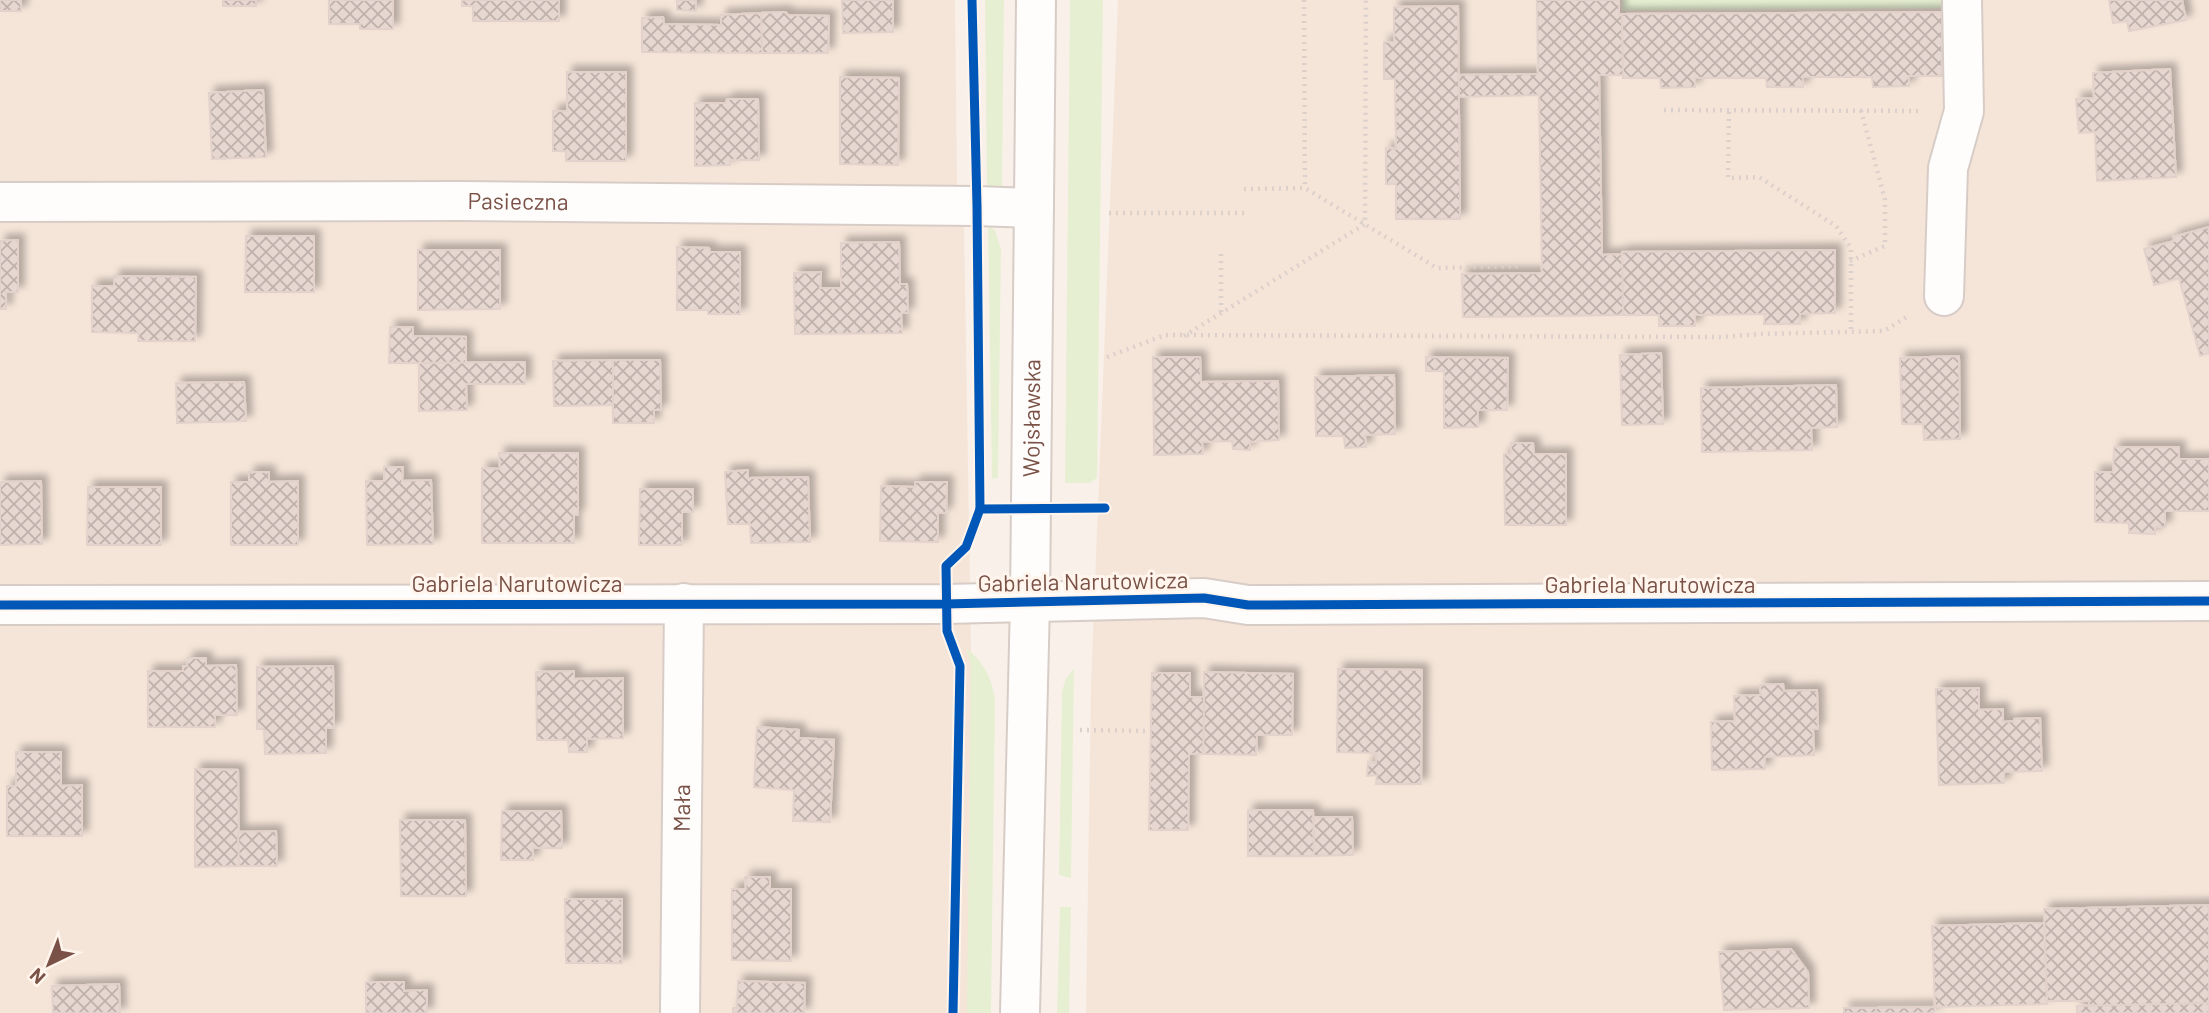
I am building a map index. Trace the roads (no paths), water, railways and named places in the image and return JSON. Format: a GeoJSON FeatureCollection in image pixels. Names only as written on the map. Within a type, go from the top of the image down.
{"type":"FeatureCollection","features":[{"type":"Feature","properties":{"kind":"street","name":"Wojsławska"},"geometry":{"type":"LineString","coordinates":[[1021,1010],[1030,603],[1036,0]]}},
{"type":"Feature","properties":{"kind":"street"},"geometry":{"type":"LineString","coordinates":[[1944,296],[1948,167],[1964,111],[1962,0]]}},
{"type":"Feature","properties":{"kind":"street","name":"Pasieczna"},"geometry":{"type":"LineString","coordinates":[[0,202],[474,201],[1034,208]]}},
{"type":"Feature","properties":{"kind":"street","name":"Gabriela Narutowicza"},"geometry":{"type":"LineString","coordinates":[[0,605],[1030,603],[1190,598],[1248,605],[2209,601]]}},
{"type":"Feature","properties":{"kind":"street","name":"Mała"},"geometry":{"type":"LineString","coordinates":[[680,1013],[684,603]]}}]}
